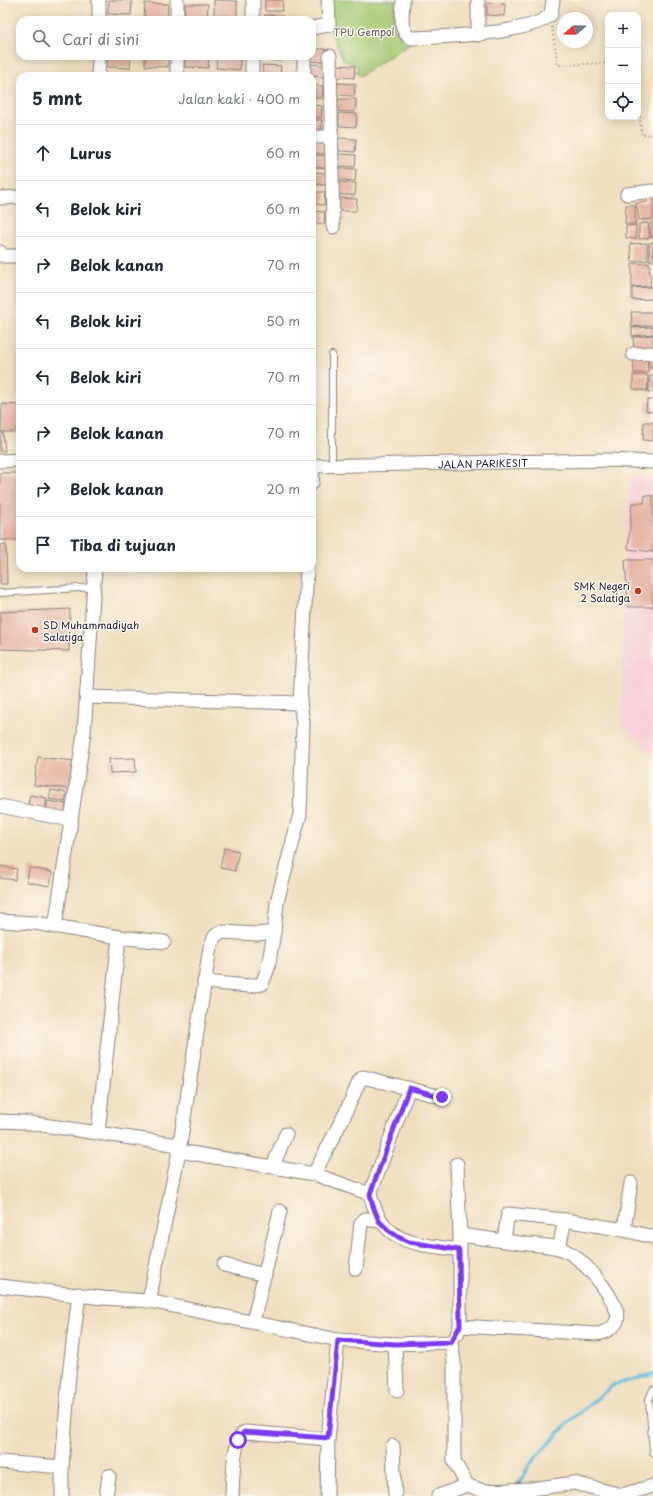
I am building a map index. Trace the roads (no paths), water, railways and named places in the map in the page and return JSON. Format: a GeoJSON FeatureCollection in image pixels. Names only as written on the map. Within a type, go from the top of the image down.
{"type":"FeatureCollection","features":[{"type":"Feature","properties":{"kind":"street"},"geometry":{"type":"LineString","coordinates":[[99,0],[99,16]]}},
{"type":"Feature","properties":{"kind":"street"},"geometry":{"type":"LineString","coordinates":[[177,0],[177,16]]}},
{"type":"Feature","properties":{"kind":"street"},"geometry":{"type":"LineString","coordinates":[[253,0],[253,16]]}},
{"type":"Feature","properties":{"kind":"street"},"geometry":{"type":"LineString","coordinates":[[316,28],[328,27],[328,0]]}},
{"type":"Feature","properties":{"kind":"street"},"geometry":{"type":"LineString","coordinates":[[403,0],[403,30],[405,35],[411,38],[478,35],[538,23],[550,14],[553,0]]}},
{"type":"Feature","properties":{"kind":"street"},"geometry":{"type":"LineString","coordinates":[[478,0],[478,35]]}},
{"type":"Feature","properties":{"kind":"street"},"geometry":{"type":"LineString","coordinates":[[330,56],[333,227]]}},
{"type":"Feature","properties":{"kind":"street"},"geometry":{"type":"LineString","coordinates":[[98,60],[98,72]]}},
{"type":"Feature","properties":{"kind":"street"},"geometry":{"type":"LineString","coordinates":[[177,60],[177,72]]}},
{"type":"Feature","properties":{"kind":"street"},"geometry":{"type":"LineString","coordinates":[[252,60],[252,72]]}},
{"type":"Feature","properties":{"kind":"street"},"geometry":{"type":"LineString","coordinates":[[304,60],[304,72]]}},
{"type":"Feature","properties":{"kind":"street"},"geometry":{"type":"LineString","coordinates":[[316,137],[332,137]]}},
{"type":"Feature","properties":{"kind":"street"},"geometry":{"type":"LineString","coordinates":[[627,194],[653,191]]}},
{"type":"Feature","properties":{"kind":"street"},"geometry":{"type":"LineString","coordinates":[[0,198],[16,197]]}},
{"type":"Feature","properties":{"kind":"street"},"geometry":{"type":"LineString","coordinates":[[0,252],[2,256],[16,256]]}},
{"type":"Feature","properties":{"kind":"street"},"geometry":{"type":"LineString","coordinates":[[633,354],[653,353]]}},
{"type":"Feature","properties":{"kind":"street"},"geometry":{"type":"LineString","coordinates":[[0,461],[16,460]]}},
{"type":"Feature","properties":{"kind":"street","name":"JALAN PARIKESIT"},"geometry":{"type":"LineString","coordinates":[[316,466],[607,460],[653,462]]}},
{"type":"Feature","properties":{"kind":"street"},"geometry":{"type":"LineString","coordinates":[[55,927],[84,733],[95,572]]}},
{"type":"Feature","properties":{"kind":"street"},"geometry":{"type":"LineString","coordinates":[[204,982],[249,986],[262,984],[268,968],[277,902],[300,814],[303,722],[300,703],[307,572]]}},
{"type":"Feature","properties":{"kind":"street"},"geometry":{"type":"LineString","coordinates":[[87,697],[300,703]]}},
{"type":"Feature","properties":{"kind":"street"},"geometry":{"type":"LineString","coordinates":[[0,806],[71,820]]}},
{"type":"Feature","properties":{"kind":"street"},"geometry":{"type":"LineString","coordinates":[[0,921],[35,923],[119,937],[164,942]]}},
{"type":"Feature","properties":{"kind":"street"},"geometry":{"type":"LineString","coordinates":[[149,1301],[179,1148],[210,947],[215,936],[221,932],[226,931],[257,934],[274,932]]}},
{"type":"Feature","properties":{"kind":"street"},"geometry":{"type":"LineString","coordinates":[[98,1132],[119,937]]}},
{"type":"Feature","properties":{"kind":"street"},"geometry":{"type":"LineString","coordinates":[[314,1174],[341,1123],[360,1079],[363,1077],[442,1097]]}},
{"type":"Feature","properties":{"kind":"street"},"geometry":{"type":"LineString","coordinates":[[409,1088],[370,1194],[379,1221],[388,1230],[409,1242],[459,1250]]}},
{"type":"Feature","properties":{"kind":"street"},"geometry":{"type":"LineString","coordinates":[[0,1121],[23,1122],[98,1132],[314,1174],[370,1194]]}},
{"type":"Feature","properties":{"kind":"street"},"geometry":{"type":"LineString","coordinates":[[273,1166],[286,1134]]}},
{"type":"Feature","properties":{"kind":"street"},"geometry":{"type":"LineString","coordinates":[[457,1164],[460,1235],[460,1326],[451,1342],[454,1361],[454,1460],[467,1485]]}},
{"type":"Feature","properties":{"kind":"street"},"geometry":{"type":"LineString","coordinates":[[624,1230],[631,1182]]}},
{"type":"Feature","properties":{"kind":"street"},"geometry":{"type":"LineString","coordinates":[[252,1322],[280,1211]]}},
{"type":"Feature","properties":{"kind":"street"},"geometry":{"type":"LineString","coordinates":[[504,1240],[508,1214],[564,1220],[624,1230],[653,1237]]}},
{"type":"Feature","properties":{"kind":"street"},"geometry":{"type":"LineString","coordinates":[[356,1269],[361,1223],[365,1219],[379,1221]]}},
{"type":"Feature","properties":{"kind":"street"},"geometry":{"type":"LineString","coordinates":[[559,1248],[564,1220]]}},
{"type":"Feature","properties":{"kind":"street"},"geometry":{"type":"LineString","coordinates":[[460,1235],[559,1248],[574,1257],[599,1282],[614,1304],[618,1314],[614,1326],[607,1332],[586,1335],[552,1331],[460,1326]]}},
{"type":"Feature","properties":{"kind":"street"},"geometry":{"type":"LineString","coordinates":[[224,1265],[265,1275]]}},
{"type":"Feature","properties":{"kind":"street"},"geometry":{"type":"LineString","coordinates":[[0,1286],[80,1294],[129,1301],[149,1301],[338,1340],[396,1344],[451,1342]]}},
{"type":"Feature","properties":{"kind":"street"},"geometry":{"type":"LineString","coordinates":[[62,1496],[62,1467],[69,1375],[80,1294]]}},
{"type":"Feature","properties":{"kind":"street"},"geometry":{"type":"LineString","coordinates":[[327,1496],[328,1438],[338,1340]]}},
{"type":"Feature","properties":{"kind":"street"},"geometry":{"type":"LineString","coordinates":[[396,1344],[397,1391]]}},
{"type":"Feature","properties":{"kind":"street"},"geometry":{"type":"LineString","coordinates":[[232,1496],[237,1444],[240,1436],[244,1432],[328,1438]]}},
{"type":"Feature","properties":{"kind":"street"},"geometry":{"type":"LineString","coordinates":[[393,1446],[396,1496]]}},
{"type":"Feature","properties":{"kind":"street"},"geometry":{"type":"LineString","coordinates":[[0,1462],[62,1467]]}},
{"type":"Feature","properties":{"kind":"street"},"geometry":{"type":"LineString","coordinates":[[106,1496],[109,1476]]}},
{"type":"Feature","properties":{"kind":"street"},"geometry":{"type":"LineString","coordinates":[[438,1496],[467,1485],[483,1491],[531,1489],[574,1483],[622,1495],[653,1486]]}},
{"type":"Feature","properties":{"kind":"lane"},"geometry":{"type":"LineString","coordinates":[[332,355],[332,466]]}},
{"type":"Feature","properties":{"kind":"lane"},"geometry":{"type":"LineString","coordinates":[[0,593],[95,587]]}},
{"type":"Feature","properties":{"kind":"lane"},"geometry":{"type":"LineString","coordinates":[[653,1390],[649,1399],[653,1452]]}},
{"type":"Feature","properties":{"kind":"waterway"},"geometry":{"type":"LineString","coordinates":[[517,1487],[529,1465],[537,1456],[570,1421],[613,1385],[653,1374]]}},
{"type":"Feature","properties":{"kind":"place","name":"SMK Negeri 2 Salatiga"},"geometry":{"type":"Point","coordinates":[638,591]}},
{"type":"Feature","properties":{"kind":"place","name":"SD Muhammadiyah Salatiga"},"geometry":{"type":"Point","coordinates":[35,630]}},
{"type":"Feature","properties":{"kind":"park label","name":"TPU Gempol"},"geometry":{"type":"Point","coordinates":[364,31]}}]}
